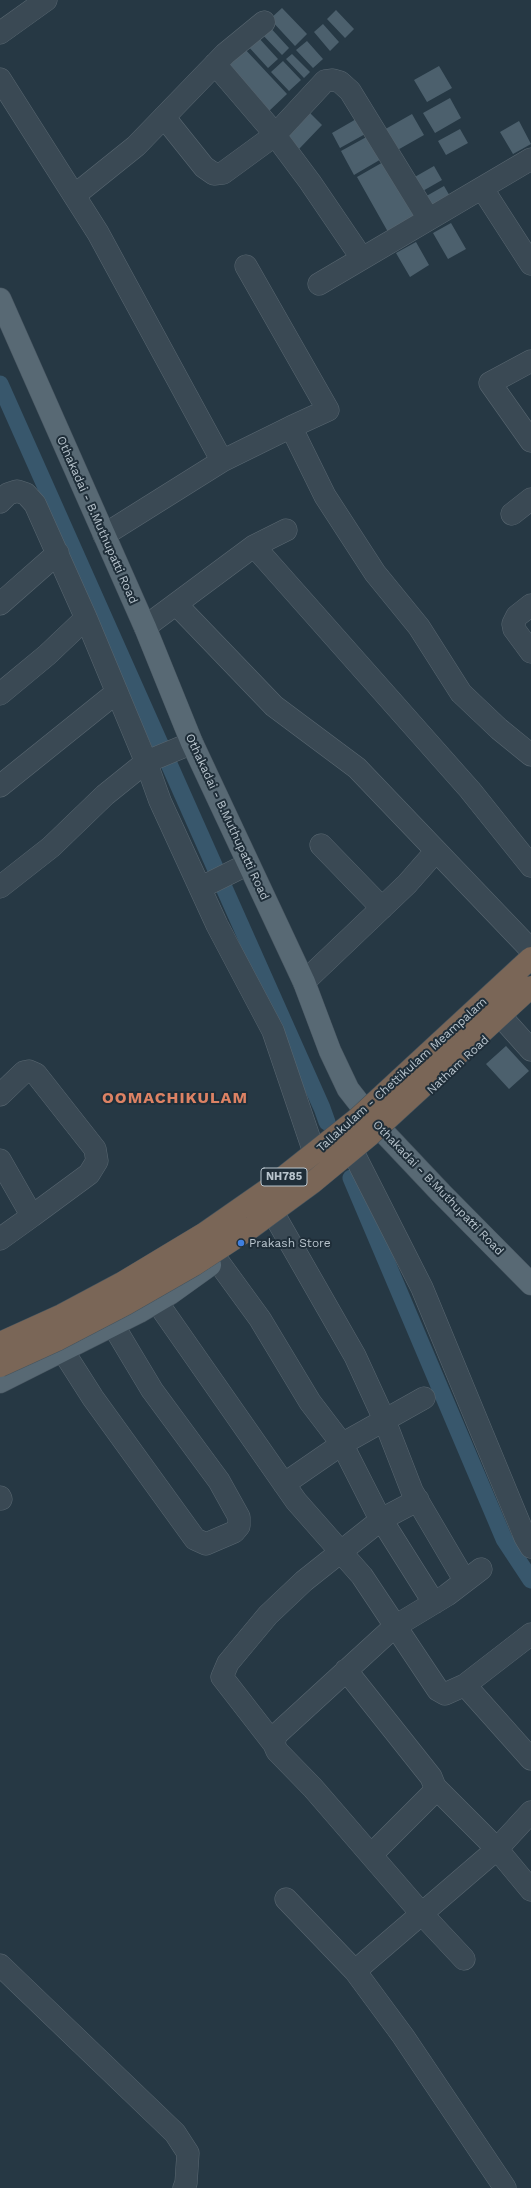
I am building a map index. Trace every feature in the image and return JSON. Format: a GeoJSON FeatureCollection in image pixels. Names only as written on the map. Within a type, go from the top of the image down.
{"type":"FeatureCollection","features":[{"type":"Feature","properties":{"kind":"highway","name":"Tallakulam - Chettikulam Meampalam"},"geometry":{"type":"LineString","coordinates":[[0,1343],[69,1312],[122,1283],[192,1241],[265,1192],[358,1118],[531,958]]}},
{"type":"Feature","properties":{"kind":"highway","name":"Tallakulam - Chettikulam Meampalam"},"geometry":{"type":"LineString","coordinates":[[0,1366],[58,1340],[126,1304],[194,1265],[252,1227],[318,1178],[370,1135],[531,987]]}},
{"type":"Feature","properties":{"kind":"main road","name":"Othakadai - B.Muthupatti Road"},"geometry":{"type":"LineString","coordinates":[[0,299],[145,627],[192,743],[304,982],[341,1076],[362,1108],[531,1284]]}},
{"type":"Feature","properties":{"kind":"main road"},"geometry":{"type":"LineString","coordinates":[[0,1340],[80,1302],[146,1265],[248,1199],[313,1149],[362,1108],[531,951]]}},
{"type":"Feature","properties":{"kind":"main road","name":"Natham Road"},"geometry":{"type":"LineString","coordinates":[[0,1382],[157,1302],[276,1218],[384,1132],[531,996]]}},
{"type":"Feature","properties":{"kind":"street"},"geometry":{"type":"LineString","coordinates":[[0,33],[46,0]]}},
{"type":"Feature","properties":{"kind":"street"},"geometry":{"type":"LineString","coordinates":[[76,195],[136,146],[216,64],[264,22]]}},
{"type":"Feature","properties":{"kind":"street"},"geometry":{"type":"LineString","coordinates":[[216,64],[275,135],[310,182],[361,257]]}},
{"type":"Feature","properties":{"kind":"street"},"geometry":{"type":"LineString","coordinates":[[0,79],[76,195],[222,461]]}},
{"type":"Feature","properties":{"kind":"street"},"geometry":{"type":"LineString","coordinates":[[164,117],[204,167],[214,174],[223,173],[275,135],[325,81],[333,80],[340,82],[350,91],[428,218]]}},
{"type":"Feature","properties":{"kind":"street"},"geometry":{"type":"LineString","coordinates":[[318,284],[361,257],[531,159]]}},
{"type":"Feature","properties":{"kind":"street"},"geometry":{"type":"LineString","coordinates":[[482,188],[531,264]]}},
{"type":"Feature","properties":{"kind":"street"},"geometry":{"type":"LineString","coordinates":[[104,536],[222,461],[328,410],[246,266]]}},
{"type":"Feature","properties":{"kind":"street"},"geometry":{"type":"LineString","coordinates":[[531,361],[490,383],[531,441]]}},
{"type":"Feature","properties":{"kind":"street"},"geometry":{"type":"LineString","coordinates":[[292,427],[325,496],[375,573],[419,627],[461,693],[499,729],[531,755]]}},
{"type":"Feature","properties":{"kind":"street"},"geometry":{"type":"LineString","coordinates":[[0,502],[8,494],[17,491],[26,494],[34,504],[58,553],[117,692],[158,757],[160,801],[212,881],[273,1031],[313,1149]]}},
{"type":"Feature","properties":{"kind":"street"},"geometry":{"type":"LineString","coordinates":[[512,514],[531,499]]}},
{"type":"Feature","properties":{"kind":"street"},"geometry":{"type":"LineString","coordinates":[[145,627],[254,546],[286,530]]}},
{"type":"Feature","properties":{"kind":"street"},"geometry":{"type":"LineString","coordinates":[[254,546],[470,790],[531,866]]}},
{"type":"Feature","properties":{"kind":"street"},"geometry":{"type":"LineString","coordinates":[[0,604],[58,553]]}},
{"type":"Feature","properties":{"kind":"street"},"geometry":{"type":"LineString","coordinates":[[176,604],[274,706],[357,768],[531,951]]}},
{"type":"Feature","properties":{"kind":"street"},"geometry":{"type":"LineString","coordinates":[[531,605],[517,616],[513,624],[514,629],[531,652]]}},
{"type":"Feature","properties":{"kind":"street"},"geometry":{"type":"LineString","coordinates":[[0,694],[47,655],[86,618]]}},
{"type":"Feature","properties":{"kind":"street"},"geometry":{"type":"LineString","coordinates":[[0,786],[117,692]]}},
{"type":"Feature","properties":{"kind":"street"},"geometry":{"type":"LineString","coordinates":[[0,887],[51,847],[105,795],[158,757],[192,743]]}},
{"type":"Feature","properties":{"kind":"street"},"geometry":{"type":"LineString","coordinates":[[321,845],[382,908]]}},
{"type":"Feature","properties":{"kind":"street"},"geometry":{"type":"LineString","coordinates":[[304,982],[407,884],[436,851]]}},
{"type":"Feature","properties":{"kind":"street"},"geometry":{"type":"LineString","coordinates":[[212,881],[248,864]]}},
{"type":"Feature","properties":{"kind":"street"},"geometry":{"type":"LineString","coordinates":[[505,1021],[531,1050]]}},
{"type":"Feature","properties":{"kind":"street"},"geometry":{"type":"LineString","coordinates":[[0,1095],[24,1072],[29,1071],[36,1074],[95,1149],[97,1161],[89,1174],[0,1239]]}},
{"type":"Feature","properties":{"kind":"street"},"geometry":{"type":"LineString","coordinates":[[355,1156],[422,1288],[524,1537],[531,1547]]}},
{"type":"Feature","properties":{"kind":"street"},"geometry":{"type":"LineString","coordinates":[[0,1160],[32,1216]]}},
{"type":"Feature","properties":{"kind":"street"},"geometry":{"type":"LineString","coordinates":[[274,1744],[276,1736],[394,1627],[434,1603],[473,1575],[418,1500],[384,1419],[355,1356],[276,1218]]}},
{"type":"Feature","properties":{"kind":"street"},"geometry":{"type":"LineString","coordinates":[[217,1260],[260,1319],[310,1402],[342,1444],[382,1519],[434,1603]]}},
{"type":"Feature","properties":{"kind":"street"},"geometry":{"type":"LineString","coordinates":[[157,1302],[296,1501],[321,1527],[339,1552],[362,1576],[394,1627],[438,1690],[445,1694],[465,1685],[531,1634]]}},
{"type":"Feature","properties":{"kind":"street"},"geometry":{"type":"LineString","coordinates":[[63,1351],[107,1417],[195,1539],[206,1544],[234,1532],[239,1526],[239,1517],[219,1482],[152,1390],[113,1325]]}},
{"type":"Feature","properties":{"kind":"street"},"geometry":{"type":"LineString","coordinates":[[284,1484],[342,1444],[384,1419],[424,1398]]}},
{"type":"Feature","properties":{"kind":"street"},"geometry":{"type":"LineString","coordinates":[[418,1500],[382,1519],[339,1552],[268,1615],[228,1663],[222,1677],[274,1744],[277,1751],[313,1788],[421,1913],[464,1959]]}},
{"type":"Feature","properties":{"kind":"street"},"geometry":{"type":"LineString","coordinates":[[346,1670],[427,1772],[436,1787],[497,1849],[531,1890]]}},
{"type":"Feature","properties":{"kind":"street"},"geometry":{"type":"LineString","coordinates":[[465,1685],[531,1759]]}},
{"type":"Feature","properties":{"kind":"street"},"geometry":{"type":"LineString","coordinates":[[371,1855],[432,1794],[436,1787]]}},
{"type":"Feature","properties":{"kind":"street"},"geometry":{"type":"LineString","coordinates":[[355,1971],[497,1849],[531,1812]]}},
{"type":"Feature","properties":{"kind":"street"},"geometry":{"type":"LineString","coordinates":[[286,1899],[355,1971],[403,2036],[505,2188]]}},
{"type":"Feature","properties":{"kind":"street"},"geometry":{"type":"LineString","coordinates":[[0,1965],[175,2133],[188,2153],[186,2183],[184,2188]]}},
{"type":"Feature","properties":{"kind":"building"},"geometry":{"type":"Polygon","coordinates":[[[282,8],[307,34],[295,46],[270,19],[282,8]]]}},
{"type":"Feature","properties":{"kind":"building"},"geometry":{"type":"Polygon","coordinates":[[[336,10],[354,29],[345,38],[327,19],[336,10]]]}},
{"type":"Feature","properties":{"kind":"building"},"geometry":{"type":"Polygon","coordinates":[[[267,24],[289,48],[282,55],[259,31],[267,24]]]}},
{"type":"Feature","properties":{"kind":"building"},"geometry":{"type":"Polygon","coordinates":[[[323,24],[339,42],[330,51],[314,32],[323,24]]]}},
{"type":"Feature","properties":{"kind":"building"},"geometry":{"type":"Polygon","coordinates":[[[257,36],[278,59],[268,68],[247,45],[257,36]]]}},
{"type":"Feature","properties":{"kind":"building"},"geometry":{"type":"Polygon","coordinates":[[[307,41],[323,59],[313,68],[296,50],[307,41]]]}},
{"type":"Feature","properties":{"kind":"building"},"geometry":{"type":"Polygon","coordinates":[[[243,47],[287,94],[268,112],[224,65],[243,47]]]}},
{"type":"Feature","properties":{"kind":"building"},"geometry":{"type":"Polygon","coordinates":[[[292,54],[310,72],[304,78],[286,59],[292,54]]]}},
{"type":"Feature","properties":{"kind":"building"},"geometry":{"type":"Polygon","coordinates":[[[283,61],[301,80],[289,91],[271,72],[283,61]]]}},
{"type":"Feature","properties":{"kind":"building"},"geometry":{"type":"Polygon","coordinates":[[[439,66],[452,88],[427,102],[414,80],[439,66]]]}},
{"type":"Feature","properties":{"kind":"building"},"geometry":{"type":"Polygon","coordinates":[[[450,98],[461,118],[435,133],[423,113],[450,98]]]}},
{"type":"Feature","properties":{"kind":"building"},"geometry":{"type":"Polygon","coordinates":[[[305,108],[322,125],[299,149],[281,132],[305,108]]]}},
{"type":"Feature","properties":{"kind":"building"},"geometry":{"type":"Polygon","coordinates":[[[412,114],[424,135],[394,152],[382,131],[412,114]]]}},
{"type":"Feature","properties":{"kind":"building"},"geometry":{"type":"Polygon","coordinates":[[[358,118],[367,133],[340,148],[332,133],[358,118]]]}},
{"type":"Feature","properties":{"kind":"building"},"geometry":{"type":"Polygon","coordinates":[[[519,121],[531,144],[513,154],[500,132],[519,121]]]}},
{"type":"Feature","properties":{"kind":"building"},"geometry":{"type":"Polygon","coordinates":[[[460,129],[468,143],[446,155],[438,141],[460,129]]]}},
{"type":"Feature","properties":{"kind":"building"},"geometry":{"type":"Polygon","coordinates":[[[370,135],[383,158],[354,175],[341,151],[370,135]]]}},
{"type":"Feature","properties":{"kind":"building"},"geometry":{"type":"Polygon","coordinates":[[[385,161],[416,217],[388,232],[357,177],[385,161]]]}},
{"type":"Feature","properties":{"kind":"building"},"geometry":{"type":"Polygon","coordinates":[[[434,166],[442,180],[421,192],[413,178],[434,166]]]}},
{"type":"Feature","properties":{"kind":"building"},"geometry":{"type":"Polygon","coordinates":[[[444,186],[451,198],[430,210],[423,198],[444,186]]]}},
{"type":"Feature","properties":{"kind":"building"},"geometry":{"type":"Polygon","coordinates":[[[451,223],[466,249],[448,259],[433,233],[451,223]]]}},
{"type":"Feature","properties":{"kind":"building"},"geometry":{"type":"Polygon","coordinates":[[[416,242],[429,265],[410,277],[396,253],[416,242]]]}},
{"type":"Feature","properties":{"kind":"building"},"geometry":{"type":"Polygon","coordinates":[[[506,1046],[529,1071],[509,1089],[486,1064],[506,1046]]]}},
{"type":"Feature","properties":{"kind":"waterway"},"geometry":{"type":"LineString","coordinates":[[0,384],[327,1122]]}},
{"type":"Feature","properties":{"kind":"waterway"},"geometry":{"type":"LineString","coordinates":[[351,1178],[504,1539],[531,1580]]}},
{"type":"Feature","properties":{"kind":"place","name":"Prakash Store"},"geometry":{"type":"Point","coordinates":[241,1243]}},
{"type":"Feature","properties":{"kind":"district","name":"OOMACHIKULAM"},"geometry":{"type":"Point","coordinates":[175,1098]}}]}
